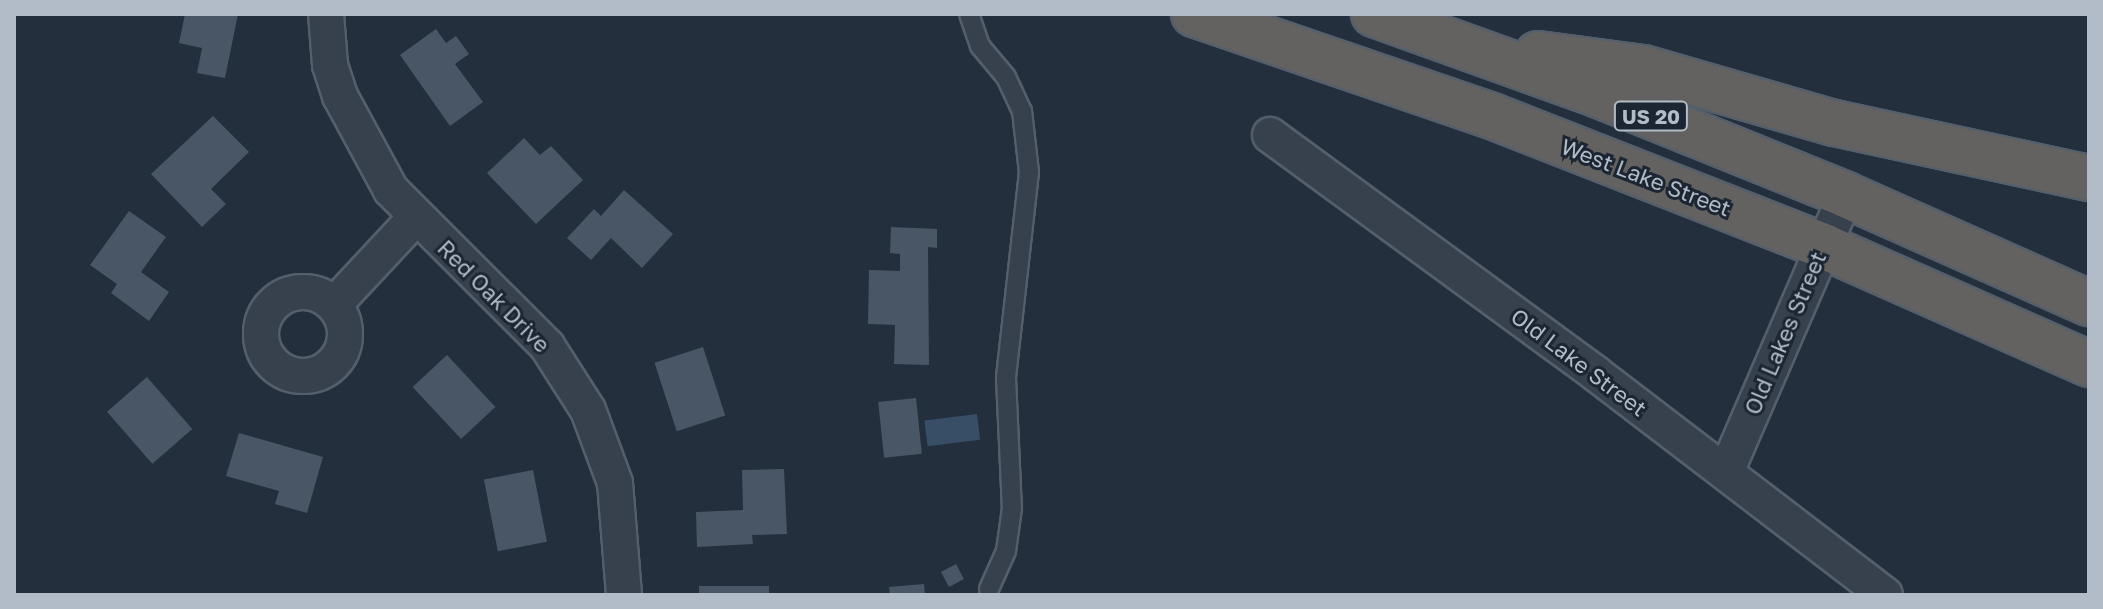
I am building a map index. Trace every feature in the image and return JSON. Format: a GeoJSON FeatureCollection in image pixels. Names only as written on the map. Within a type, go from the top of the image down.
{"type":"FeatureCollection","features":[{"type":"Feature","properties":{"kind":"highway","name":"West Lake Street"},"geometry":{"type":"LineString","coordinates":[[1194,14],[1492,116],[1823,246],[2089,364]]}},
{"type":"Feature","properties":{"kind":"highway","name":"US 20"},"geometry":{"type":"LineString","coordinates":[[1374,14],[1846,195],[2089,303]]}},
{"type":"Feature","properties":{"kind":"highway"},"geometry":{"type":"LineString","coordinates":[[1453,42],[1643,68],[1834,123],[2089,178]]}},
{"type":"Feature","properties":{"kind":"street","name":"Red Oak Drive"},"geometry":{"type":"LineString","coordinates":[[326,14],[330,65],[350,122],[391,190],[547,346],[588,410],[615,483],[624,595]]}},
{"type":"Feature","properties":{"kind":"street","name":"Old Lake Street"},"geometry":{"type":"LineString","coordinates":[[1270,135],[1726,472],[1885,595]]}},
{"type":"Feature","properties":{"kind":"street","name":"Old Lakes Street"},"geometry":{"type":"LineString","coordinates":[[1726,472],[1846,195]]}},
{"type":"Feature","properties":{"kind":"street"},"geometry":{"type":"LineString","coordinates":[[334,305],[416,217]]}},
{"type":"Feature","properties":{"kind":"lane"},"geometry":{"type":"LineString","coordinates":[[969,14],[980,46],[1006,77],[1022,111],[1029,172],[1006,378],[1012,508],[1006,551],[989,589]]}},
{"type":"Feature","properties":{"kind":"water"},"geometry":{"type":"Polygon","coordinates":[[[977,414],[980,440],[928,446],[924,420],[977,414]]]}},
{"type":"Feature","properties":{"kind":"building"},"geometry":{"type":"Polygon","coordinates":[[[185,14],[238,14],[225,78],[197,73],[202,48],[179,43],[185,14]]]}},
{"type":"Feature","properties":{"kind":"building"},"geometry":{"type":"Polygon","coordinates":[[[436,29],[446,43],[456,36],[469,54],[455,64],[483,102],[450,126],[400,55],[436,29]]]}},
{"type":"Feature","properties":{"kind":"building"},"geometry":{"type":"Polygon","coordinates":[[[213,116],[249,152],[211,189],[226,204],[202,227],[151,174],[213,116]]]}},
{"type":"Feature","properties":{"kind":"building"},"geometry":{"type":"Polygon","coordinates":[[[524,138],[540,155],[551,146],[583,180],[536,224],[487,173],[524,138]]]}},
{"type":"Feature","properties":{"kind":"building"},"geometry":{"type":"Polygon","coordinates":[[[624,190],[673,234],[642,268],[611,238],[591,260],[567,238],[594,209],[601,216],[624,190]]]}},
{"type":"Feature","properties":{"kind":"building"},"geometry":{"type":"Polygon","coordinates":[[[129,211],[166,237],[141,272],[169,292],[149,321],[111,293],[117,284],[90,265],[129,211]]]}},
{"type":"Feature","properties":{"kind":"building"},"geometry":{"type":"Polygon","coordinates":[[[891,227],[937,229],[937,248],[928,247],[929,365],[894,364],[895,325],[868,324],[869,270],[900,271],[900,254],[890,253],[891,227]]]}},
{"type":"Feature","properties":{"kind":"building"},"geometry":{"type":"Polygon","coordinates":[[[703,347],[725,415],[677,431],[654,363],[703,347]]]}},
{"type":"Feature","properties":{"kind":"building"},"geometry":{"type":"Polygon","coordinates":[[[447,355],[495,407],[461,439],[413,387],[447,355]]]}},
{"type":"Feature","properties":{"kind":"building"},"geometry":{"type":"Polygon","coordinates":[[[147,377],[192,429],[152,464],[107,412],[147,377]]]}},
{"type":"Feature","properties":{"kind":"building"},"geometry":{"type":"Polygon","coordinates":[[[916,398],[922,454],[884,458],[878,402],[916,398]]]}},
{"type":"Feature","properties":{"kind":"building"},"geometry":{"type":"Polygon","coordinates":[[[239,433],[323,457],[307,513],[275,504],[279,491],[226,476],[239,433]]]}},
{"type":"Feature","properties":{"kind":"building"},"geometry":{"type":"Polygon","coordinates":[[[784,469],[787,534],[752,535],[753,544],[697,547],[696,512],[743,510],[742,470],[784,469]]]}},
{"type":"Feature","properties":{"kind":"building"},"geometry":{"type":"Polygon","coordinates":[[[533,470],[547,542],[498,551],[484,480],[533,470]]]}},
{"type":"Feature","properties":{"kind":"building"},"geometry":{"type":"Polygon","coordinates":[[[956,564],[964,579],[949,587],[941,572],[956,564]]]}},
{"type":"Feature","properties":{"kind":"building"},"geometry":{"type":"Polygon","coordinates":[[[924,584],[925,595],[890,595],[889,587],[924,584]]]}},
{"type":"Feature","properties":{"kind":"building"},"geometry":{"type":"Polygon","coordinates":[[[699,586],[769,586],[769,595],[699,595],[699,586]]]}}]}
